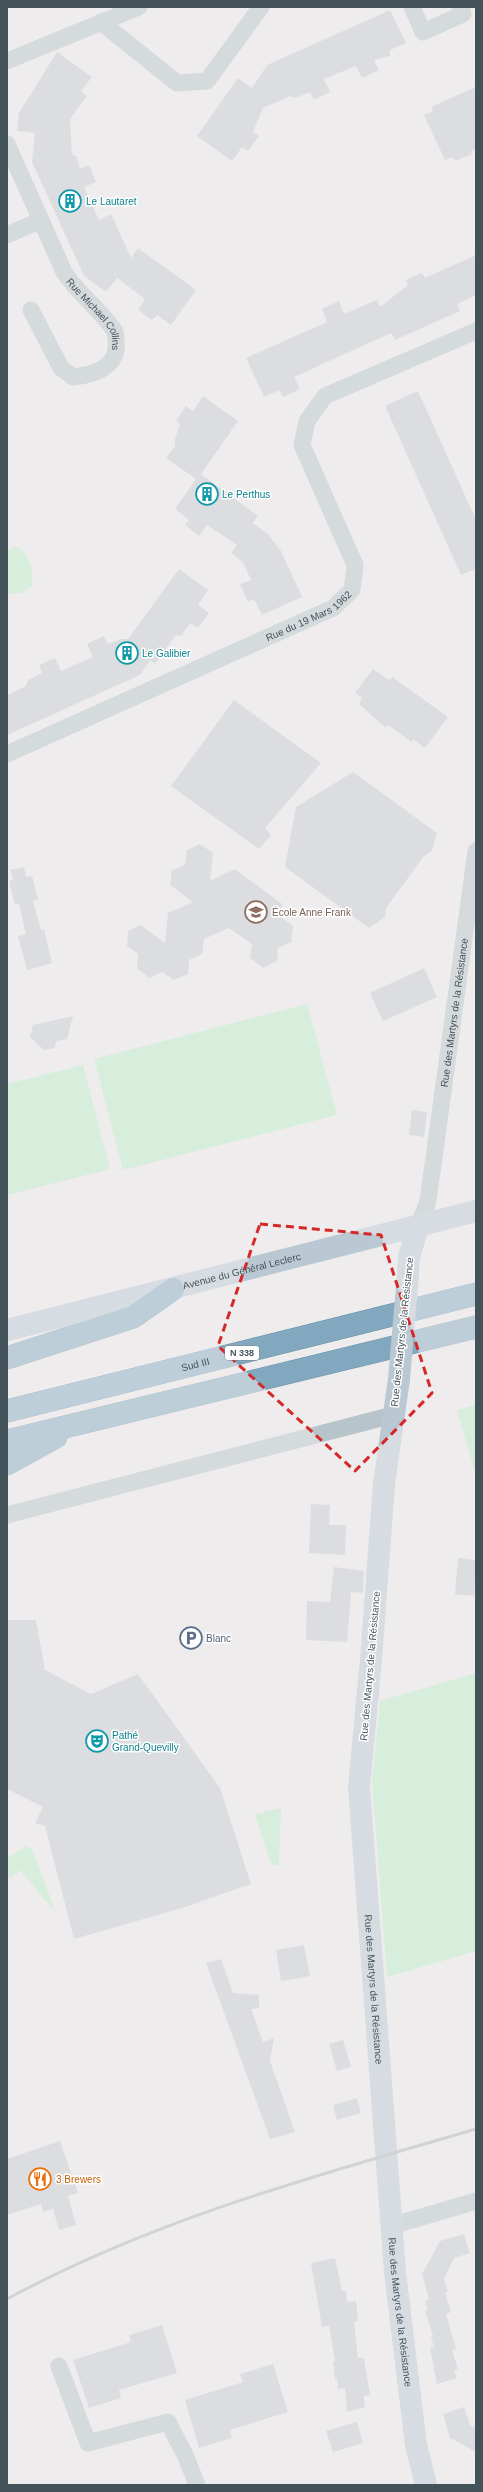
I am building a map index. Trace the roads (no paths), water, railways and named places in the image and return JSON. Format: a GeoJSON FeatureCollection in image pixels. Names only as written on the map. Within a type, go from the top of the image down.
{"type":"FeatureCollection","features":[{"type":"Feature","properties":{"kind":"highway"},"geometry":{"type":"LineString","coordinates":[[7,1358],[133,1317],[173,1289]]}},
{"type":"Feature","properties":{"kind":"highway","name":"Sud III"},"geometry":{"type":"LineString","coordinates":[[7,1411],[476,1294]]}},
{"type":"Feature","properties":{"kind":"highway"},"geometry":{"type":"LineString","coordinates":[[7,1441],[476,1327]]}},
{"type":"Feature","properties":{"kind":"highway"},"geometry":{"type":"LineString","coordinates":[[7,1464],[84,1422]]}},
{"type":"Feature","properties":{"kind":"street"},"geometry":{"type":"LineString","coordinates":[[7,61],[139,7]]}},
{"type":"Feature","properties":{"kind":"street"},"geometry":{"type":"LineString","coordinates":[[101,22],[177,83],[207,81],[261,7]]}},
{"type":"Feature","properties":{"kind":"street"},"geometry":{"type":"LineString","coordinates":[[412,7],[423,32],[463,14],[460,7]]}},
{"type":"Feature","properties":{"kind":"street","name":"Rue Michael Collins"},"geometry":{"type":"LineString","coordinates":[[7,144],[41,220],[74,288],[115,331],[117,349],[109,365],[91,375],[73,377],[61,368],[31,310]]}},
{"type":"Feature","properties":{"kind":"street"},"geometry":{"type":"LineString","coordinates":[[7,235],[41,220]]}},
{"type":"Feature","properties":{"kind":"street","name":"Rue du 19 Mars 1962"},"geometry":{"type":"LineString","coordinates":[[7,754],[333,608],[352,590],[355,565],[302,445],[307,421],[325,396],[476,331]]}},
{"type":"Feature","properties":{"kind":"street","name":"Rue des Martyrs de la Résistance"},"geometry":{"type":"LineString","coordinates":[[426,2485],[415,2442],[392,2226],[359,1787],[371,1660],[384,1484],[399,1379],[409,1257],[428,1201],[476,851]]}},
{"type":"Feature","properties":{"kind":"street","name":"Avenue du Général Leclerc"},"geometry":{"type":"LineString","coordinates":[[7,1330],[418,1227],[476,1211]]}},
{"type":"Feature","properties":{"kind":"street"},"geometry":{"type":"LineString","coordinates":[[7,1515],[393,1415]]}},
{"type":"Feature","properties":{"kind":"street"},"geometry":{"type":"LineString","coordinates":[[392,2226],[476,2201]]}},
{"type":"Feature","properties":{"kind":"street"},"geometry":{"type":"LineString","coordinates":[[59,2366],[88,2444],[168,2422],[186,2457],[197,2485]]}},
{"type":"Feature","properties":{"kind":"railway"},"geometry":{"type":"LineString","coordinates":[[7,2299],[120,2245],[178,2222],[296,2182],[476,2129]]}},
{"type":"Feature","properties":{"kind":"place","name":"Le Lautaret"},"geometry":{"type":"Point","coordinates":[70,201]}},
{"type":"Feature","properties":{"kind":"place","name":"Le Perthus"},"geometry":{"type":"Point","coordinates":[207,494]}},
{"type":"Feature","properties":{"kind":"place","name":"Le Galibier"},"geometry":{"type":"Point","coordinates":[127,653]}},
{"type":"Feature","properties":{"kind":"place","name":"École Anne Frank"},"geometry":{"type":"Point","coordinates":[256,912]}},
{"type":"Feature","properties":{"kind":"place","name":"Blanc"},"geometry":{"type":"Point","coordinates":[191,1638]}},
{"type":"Feature","properties":{"kind":"place","name":"Pathé Grand-Quevilly"},"geometry":{"type":"Point","coordinates":[97,1741]}},
{"type":"Feature","properties":{"kind":"place","name":"3 Brewers"},"geometry":{"type":"Point","coordinates":[40,2179]}}]}
